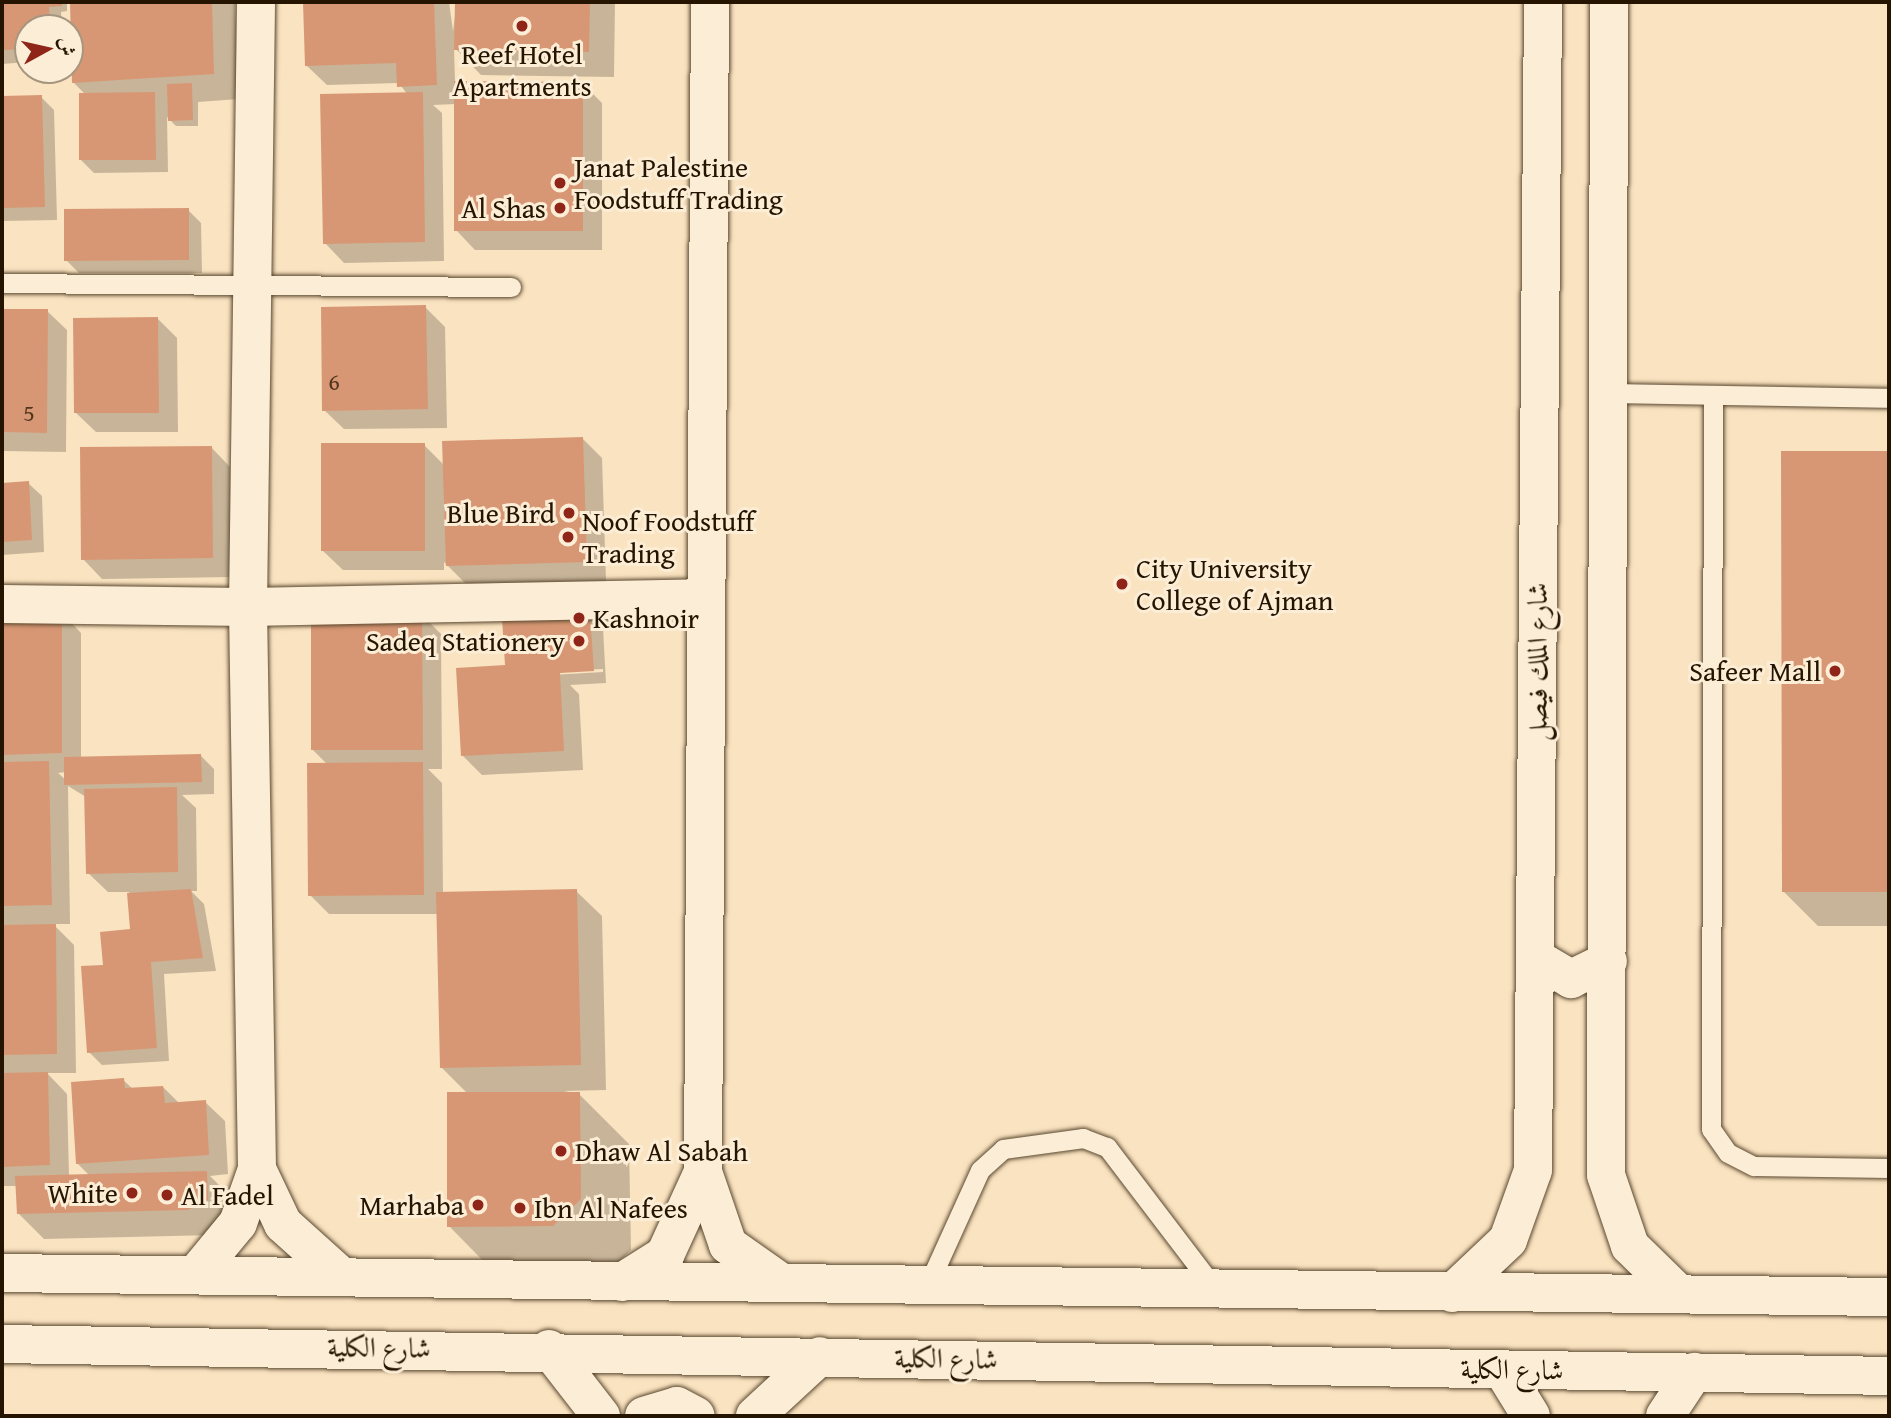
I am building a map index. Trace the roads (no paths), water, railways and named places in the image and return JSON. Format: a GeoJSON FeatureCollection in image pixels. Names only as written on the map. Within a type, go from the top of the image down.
{"type":"FeatureCollection","features":[{"type":"Feature","properties":{"kind":"street"},"geometry":{"type":"LineString","coordinates":[[195,1275],[238,1223],[257,1169],[248,607],[250,285],[256,2]]}},
{"type":"Feature","properties":{"kind":"street"},"geometry":{"type":"LineString","coordinates":[[710,2],[703,598],[703,1172],[728,1245],[782,1283]]}},
{"type":"Feature","properties":{"kind":"street","name":"شارع الملك فيصل"},"geometry":{"type":"LineString","coordinates":[[1452,1293],[1508,1240],[1529,1194],[1535,958],[1543,2]]}},
{"type":"Feature","properties":{"kind":"street"},"geometry":{"type":"LineString","coordinates":[[1609,2],[1605,393],[1609,1196],[1630,1246],[1678,1293]]}},
{"type":"Feature","properties":{"kind":"street"},"geometry":{"type":"LineString","coordinates":[[2,604],[248,607],[703,598]]}},
{"type":"Feature","properties":{"kind":"street"},"geometry":{"type":"LineString","coordinates":[[1535,958],[1571,979],[1608,961]]}},
{"type":"Feature","properties":{"kind":"street"},"geometry":{"type":"LineString","coordinates":[[257,1169],[283,1224],[341,1276]]}},
{"type":"Feature","properties":{"kind":"street"},"geometry":{"type":"LineString","coordinates":[[622,1282],[665,1255],[703,1172]]}},
{"type":"Feature","properties":{"kind":"street"},"geometry":{"type":"LineString","coordinates":[[2,1273],[341,1276],[927,1287],[1212,1285],[1452,1293],[1889,1297]]}},
{"type":"Feature","properties":{"kind":"street","name":"شارع الكلية"},"geometry":{"type":"LineString","coordinates":[[2,1344],[549,1349],[1889,1376]]}},
{"type":"Feature","properties":{"kind":"street"},"geometry":{"type":"LineString","coordinates":[[549,1349],[601,1416]]}},
{"type":"Feature","properties":{"kind":"street"},"geometry":{"type":"LineString","coordinates":[[754,1416],[820,1356]]}},
{"type":"Feature","properties":{"kind":"street"},"geometry":{"type":"LineString","coordinates":[[1502,1368],[1531,1416]]}},
{"type":"Feature","properties":{"kind":"street"},"geometry":{"type":"LineString","coordinates":[[1665,1416],[1694,1372]]}},
{"type":"Feature","properties":{"kind":"street"},"geometry":{"type":"LineString","coordinates":[[645,1416],[677,1406],[696,1416]]}},
{"type":"Feature","properties":{"kind":"lane"},"geometry":{"type":"LineString","coordinates":[[2,282],[511,286]]}},
{"type":"Feature","properties":{"kind":"lane"},"geometry":{"type":"LineString","coordinates":[[1605,393],[1889,398]]}},
{"type":"Feature","properties":{"kind":"lane"},"geometry":{"type":"LineString","coordinates":[[1713,396],[1709,1114],[1718,1142],[1754,1166],[1889,1168]]}},
{"type":"Feature","properties":{"kind":"lane"},"geometry":{"type":"LineString","coordinates":[[927,1287],[980,1170],[1003,1149],[1083,1138],[1107,1147],[1212,1285]]}},
{"type":"Feature","properties":{"kind":"place","name":"Reef Hotel Apartments"},"geometry":{"type":"Point","coordinates":[522,26]}},
{"type":"Feature","properties":{"kind":"place","name":"Janat Palestine Foodstuff Trading"},"geometry":{"type":"Point","coordinates":[560,183]}},
{"type":"Feature","properties":{"kind":"place","name":"Al Shas"},"geometry":{"type":"Point","coordinates":[560,208]}},
{"type":"Feature","properties":{"kind":"place","name":"Blue Bird"},"geometry":{"type":"Point","coordinates":[569,513]}},
{"type":"Feature","properties":{"kind":"place","name":"Noof Foodstuff Trading"},"geometry":{"type":"Point","coordinates":[568,537]}},
{"type":"Feature","properties":{"kind":"place","name":"City University College of Ajman"},"geometry":{"type":"Point","coordinates":[1122,584]}},
{"type":"Feature","properties":{"kind":"place","name":"Kashnoir"},"geometry":{"type":"Point","coordinates":[579,618]}},
{"type":"Feature","properties":{"kind":"place","name":"Sadeq Stationery"},"geometry":{"type":"Point","coordinates":[579,641]}},
{"type":"Feature","properties":{"kind":"place","name":"Safeer Mall"},"geometry":{"type":"Point","coordinates":[1835,671]}},
{"type":"Feature","properties":{"kind":"place","name":"Dhaw Al Sabah"},"geometry":{"type":"Point","coordinates":[561,1151]}},
{"type":"Feature","properties":{"kind":"place","name":"White"},"geometry":{"type":"Point","coordinates":[132,1193]}},
{"type":"Feature","properties":{"kind":"place","name":"Al Fadel"},"geometry":{"type":"Point","coordinates":[167,1195]}},
{"type":"Feature","properties":{"kind":"place","name":"Marhaba"},"geometry":{"type":"Point","coordinates":[478,1205]}},
{"type":"Feature","properties":{"kind":"place","name":"Ibn Al Nafees"},"geometry":{"type":"Point","coordinates":[520,1208]}}]}
